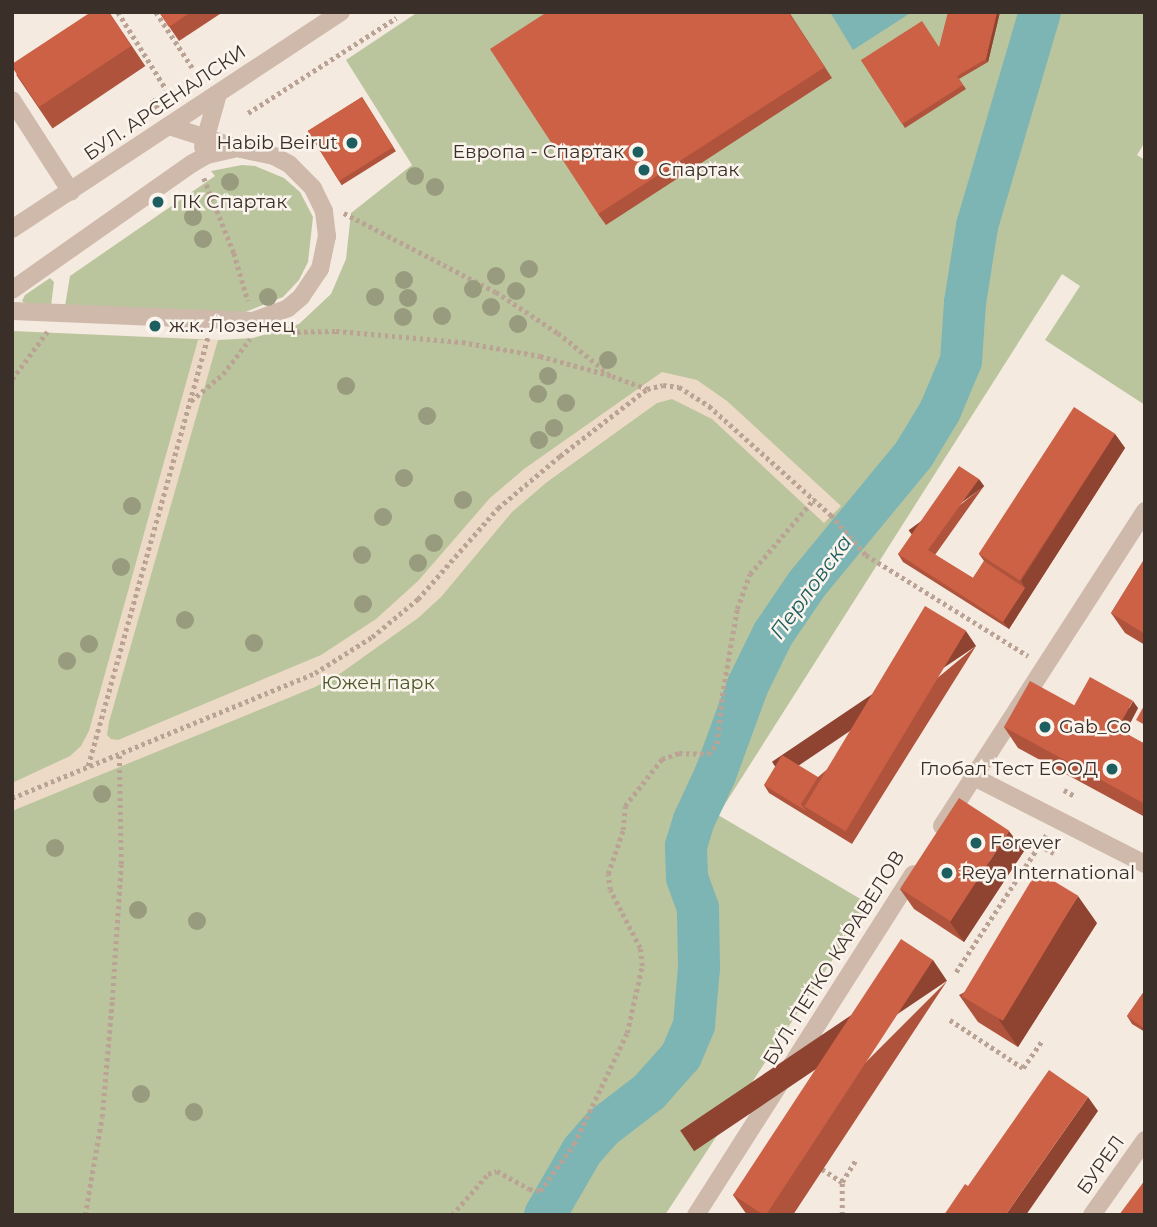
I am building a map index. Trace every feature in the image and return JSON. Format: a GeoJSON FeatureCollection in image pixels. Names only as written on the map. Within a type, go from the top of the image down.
{"type":"FeatureCollection","features":[{"type":"Feature","properties":{"kind":"street","name":"БУЛ. АРСЕНАЛСКИ"},"geometry":{"type":"LineString","coordinates":[[12,229],[341,12]]}},
{"type":"Feature","properties":{"kind":"street"},"geometry":{"type":"LineString","coordinates":[[193,163],[207,139],[218,94]]}},
{"type":"Feature","properties":{"kind":"street"},"geometry":{"type":"LineString","coordinates":[[12,100],[71,192]]}},
{"type":"Feature","properties":{"kind":"street"},"geometry":{"type":"LineString","coordinates":[[12,311],[253,321],[288,308],[302,297],[320,269],[327,236],[324,211],[302,174],[274,156],[241,149],[169,126]]}},
{"type":"Feature","properties":{"kind":"street"},"geometry":{"type":"LineString","coordinates":[[12,290],[193,163],[207,155],[241,149]]}},
{"type":"Feature","properties":{"kind":"street"},"geometry":{"type":"LineString","coordinates":[[936,836],[972,776],[1145,511]]}},
{"type":"Feature","properties":{"kind":"street"},"geometry":{"type":"LineString","coordinates":[[972,776],[1145,864]]}},
{"type":"Feature","properties":{"kind":"street","name":"БУЛ. ПЕТКО КАРАВЕЛОВ"},"geometry":{"type":"LineString","coordinates":[[696,1215],[921,860]]}},
{"type":"Feature","properties":{"kind":"street","name":"БУРЕЛ"},"geometry":{"type":"LineString","coordinates":[[1092,1215],[1145,1140]]}},
{"type":"Feature","properties":{"kind":"path"},"geometry":{"type":"LineString","coordinates":[[118,12],[166,89]]}},
{"type":"Feature","properties":{"kind":"path"},"geometry":{"type":"LineString","coordinates":[[156,12],[194,70]]}},
{"type":"Feature","properties":{"kind":"path"},"geometry":{"type":"LineString","coordinates":[[248,113],[396,18]]}},
{"type":"Feature","properties":{"kind":"path"},"geometry":{"type":"LineString","coordinates":[[152,99],[158,108]]}},
{"type":"Feature","properties":{"kind":"path"},"geometry":{"type":"LineString","coordinates":[[190,401],[223,374],[254,333],[234,253],[205,180]]}},
{"type":"Feature","properties":{"kind":"path"},"geometry":{"type":"LineString","coordinates":[[344,213],[496,292],[558,334],[612,376]]}},
{"type":"Feature","properties":{"kind":"path"},"geometry":{"type":"LineString","coordinates":[[12,379],[53,324],[57,313]]}},
{"type":"Feature","properties":{"kind":"path"},"geometry":{"type":"LineString","coordinates":[[276,332],[336,331],[462,342],[540,356],[612,376],[647,389]]}},
{"type":"Feature","properties":{"kind":"path"},"geometry":{"type":"LineString","coordinates":[[88,766],[210,332]]}},
{"type":"Feature","properties":{"kind":"path"},"geometry":{"type":"LineString","coordinates":[[12,798],[315,673],[372,637],[418,599],[498,509],[560,456],[647,389],[663,385],[679,387],[709,406],[831,515],[866,555],[1044,666]]}},
{"type":"Feature","properties":{"kind":"path"},"geometry":{"type":"LineString","coordinates":[[452,1215],[488,1174],[497,1171],[529,1189],[540,1191],[574,1144],[627,1032],[642,966],[640,948],[610,890],[608,874],[623,830],[625,806],[662,759],[679,753],[708,754],[718,744],[722,696],[737,609],[750,574],[814,499]]}},
{"type":"Feature","properties":{"kind":"path"},"geometry":{"type":"LineString","coordinates":[[85,1215],[102,1117],[113,988],[121,864],[119,754]]}},
{"type":"Feature","properties":{"kind":"path"},"geometry":{"type":"LineString","coordinates":[[1065,790],[1075,796]]}},
{"type":"Feature","properties":{"kind":"path"},"geometry":{"type":"LineString","coordinates":[[956,972],[1056,819]]}},
{"type":"Feature","properties":{"kind":"path"},"geometry":{"type":"LineString","coordinates":[[1039,845],[1054,853]]}},
{"type":"Feature","properties":{"kind":"path"},"geometry":{"type":"LineString","coordinates":[[950,1020],[1023,1068],[1041,1042]]}},
{"type":"Feature","properties":{"kind":"path"},"geometry":{"type":"LineString","coordinates":[[842,1215],[842,1182],[856,1160]]}},
{"type":"Feature","properties":{"kind":"path"},"geometry":{"type":"LineString","coordinates":[[822,1169],[842,1182]]}},
{"type":"Feature","properties":{"kind":"green space","name":"Южен парк"},"geometry":{"type":"Polygon","coordinates":[[[418,12],[1145,12],[1145,142],[1137,155],[1145,160],[1145,405],[1045,340],[1080,286],[1062,274],[718,815],[869,904],[665,1215],[12,1215],[12,331],[218,340],[253,338],[299,324],[331,294],[346,259],[351,213],[412,165],[346,60],[418,12]]]}},
{"type":"Feature","properties":{"kind":"green space"},"geometry":{"type":"Polygon","coordinates":[[[242,165],[255,166],[284,178],[300,192],[313,217],[308,262],[299,280],[283,297],[243,313],[65,306],[70,276],[215,176],[211,171],[242,165]]]}},
{"type":"Feature","properties":{"kind":"green space"},"geometry":{"type":"Polygon","coordinates":[[[50,278],[54,282],[51,306],[26,304],[22,301],[25,295],[50,278]]]}},
{"type":"Feature","properties":{"kind":"shaded area"},"geometry":{"type":"Polygon","coordinates":[[[198,340],[218,340],[109,722],[107,735],[111,739],[118,740],[321,655],[376,619],[418,581],[490,498],[524,469],[662,372],[697,380],[727,401],[841,506],[824,523],[712,419],[672,399],[657,403],[547,482],[512,512],[441,597],[418,618],[341,673],[315,687],[12,811],[12,783],[70,756],[81,746],[89,731],[198,340]]]}},
{"type":"Feature","properties":{"kind":"water"},"geometry":{"type":"Polygon","coordinates":[[[830,12],[912,12],[853,50],[830,12]]]}},
{"type":"Feature","properties":{"kind":"building"},"geometry":{"type":"Polygon","coordinates":[[[91,12],[109,12],[131,46],[39,107],[12,64],[91,12]]]}},
{"type":"Feature","properties":{"kind":"building"},"geometry":{"type":"Polygon","coordinates":[[[159,12],[191,12],[169,27],[159,12]]]}},
{"type":"Feature","properties":{"kind":"building","name":"Европа - Спартак"},"geometry":{"type":"Polygon","coordinates":[[[547,12],[788,12],[825,67],[598,214],[490,49],[547,12]]]}},
{"type":"Feature","properties":{"kind":"building"},"geometry":{"type":"Polygon","coordinates":[[[948,12],[997,12],[986,59],[957,76],[963,85],[902,124],[861,60],[922,21],[939,47],[948,12]]]}},
{"type":"Feature","properties":{"kind":"building"},"geometry":{"type":"Polygon","coordinates":[[[362,97],[393,147],[339,181],[308,131],[362,97]]]}},
{"type":"Feature","properties":{"kind":"building"},"geometry":{"type":"Polygon","coordinates":[[[1074,407],[1115,434],[1020,580],[979,554],[1074,407]]]}},
{"type":"Feature","properties":{"kind":"building"},"geometry":{"type":"Polygon","coordinates":[[[959,466],[979,479],[928,550],[973,578],[984,561],[1025,588],[1003,622],[898,554],[959,466]]]}},
{"type":"Feature","properties":{"kind":"building"},"geometry":{"type":"Polygon","coordinates":[[[1145,558],[1145,634],[1111,613],[1145,558]]]}},
{"type":"Feature","properties":{"kind":"building"},"geometry":{"type":"Polygon","coordinates":[[[925,606],[966,631],[846,831],[804,807],[925,606]]]}},
{"type":"Feature","properties":{"kind":"building"},"geometry":{"type":"Polygon","coordinates":[[[1090,677],[1133,701],[1117,730],[1074,706],[1090,677]]]}},
{"type":"Feature","properties":{"kind":"building"},"geometry":{"type":"Polygon","coordinates":[[[1030,681],[1145,744],[1145,804],[1004,727],[1030,681]]]}},
{"type":"Feature","properties":{"kind":"building"},"geometry":{"type":"Polygon","coordinates":[[[1145,704],[1145,725],[1136,720],[1145,704]]]}},
{"type":"Feature","properties":{"kind":"building"},"geometry":{"type":"Polygon","coordinates":[[[782,755],[818,777],[801,804],[806,811],[764,785],[782,755]]]}},
{"type":"Feature","properties":{"kind":"building"},"geometry":{"type":"Polygon","coordinates":[[[959,798],[1009,831],[950,921],[900,889],[959,798]]]}},
{"type":"Feature","properties":{"kind":"building"},"geometry":{"type":"Polygon","coordinates":[[[1037,871],[1078,896],[1003,1021],[962,996],[1037,871]]]}},
{"type":"Feature","properties":{"kind":"building"},"geometry":{"type":"Polygon","coordinates":[[[901,939],[933,960],[764,1215],[733,1195],[901,939]]]}},
{"type":"Feature","properties":{"kind":"building"},"geometry":{"type":"Polygon","coordinates":[[[1145,990],[1145,1029],[1127,1016],[1145,990]]]}},
{"type":"Feature","properties":{"kind":"building"},"geometry":{"type":"Polygon","coordinates":[[[1049,1070],[1088,1097],[1007,1213],[1010,1215],[944,1215],[965,1184],[968,1186],[1049,1070]]]}},
{"type":"Feature","properties":{"kind":"building"},"geometry":{"type":"Polygon","coordinates":[[[1145,1180],[1145,1215],[1119,1215],[1145,1180]]]}},
{"type":"Feature","properties":{"kind":"waterway","name":"Перловска"},"geometry":{"type":"LineString","coordinates":[[545,1215],[582,1151],[602,1128],[649,1092],[681,1056],[694,1025],[699,968],[698,908],[687,877],[686,846],[694,820],[715,775],[748,685],[773,634],[807,584],[914,454],[940,411],[961,361],[965,303],[977,226],[1040,12]]}},
{"type":"Feature","properties":{"kind":"place","name":"Habib Beirut"},"geometry":{"type":"Point","coordinates":[352,143]}},
{"type":"Feature","properties":{"kind":"place","name":"Европа - Спартак"},"geometry":{"type":"Point","coordinates":[638,152]}},
{"type":"Feature","properties":{"kind":"place","name":"Спартак"},"geometry":{"type":"Point","coordinates":[644,170]}},
{"type":"Feature","properties":{"kind":"place","name":"ПК Спартак"},"geometry":{"type":"Point","coordinates":[158,202]}},
{"type":"Feature","properties":{"kind":"place","name":"ж.к. Лозенец"},"geometry":{"type":"Point","coordinates":[155,326]}},
{"type":"Feature","properties":{"kind":"place","name":"Gab_Co"},"geometry":{"type":"Point","coordinates":[1045,727]}},
{"type":"Feature","properties":{"kind":"place","name":"Глобал Тест ЕООД"},"geometry":{"type":"Point","coordinates":[1112,769]}},
{"type":"Feature","properties":{"kind":"place","name":"Forever"},"geometry":{"type":"Point","coordinates":[976,843]}},
{"type":"Feature","properties":{"kind":"place","name":"Reya International"},"geometry":{"type":"Point","coordinates":[947,873]}}]}
